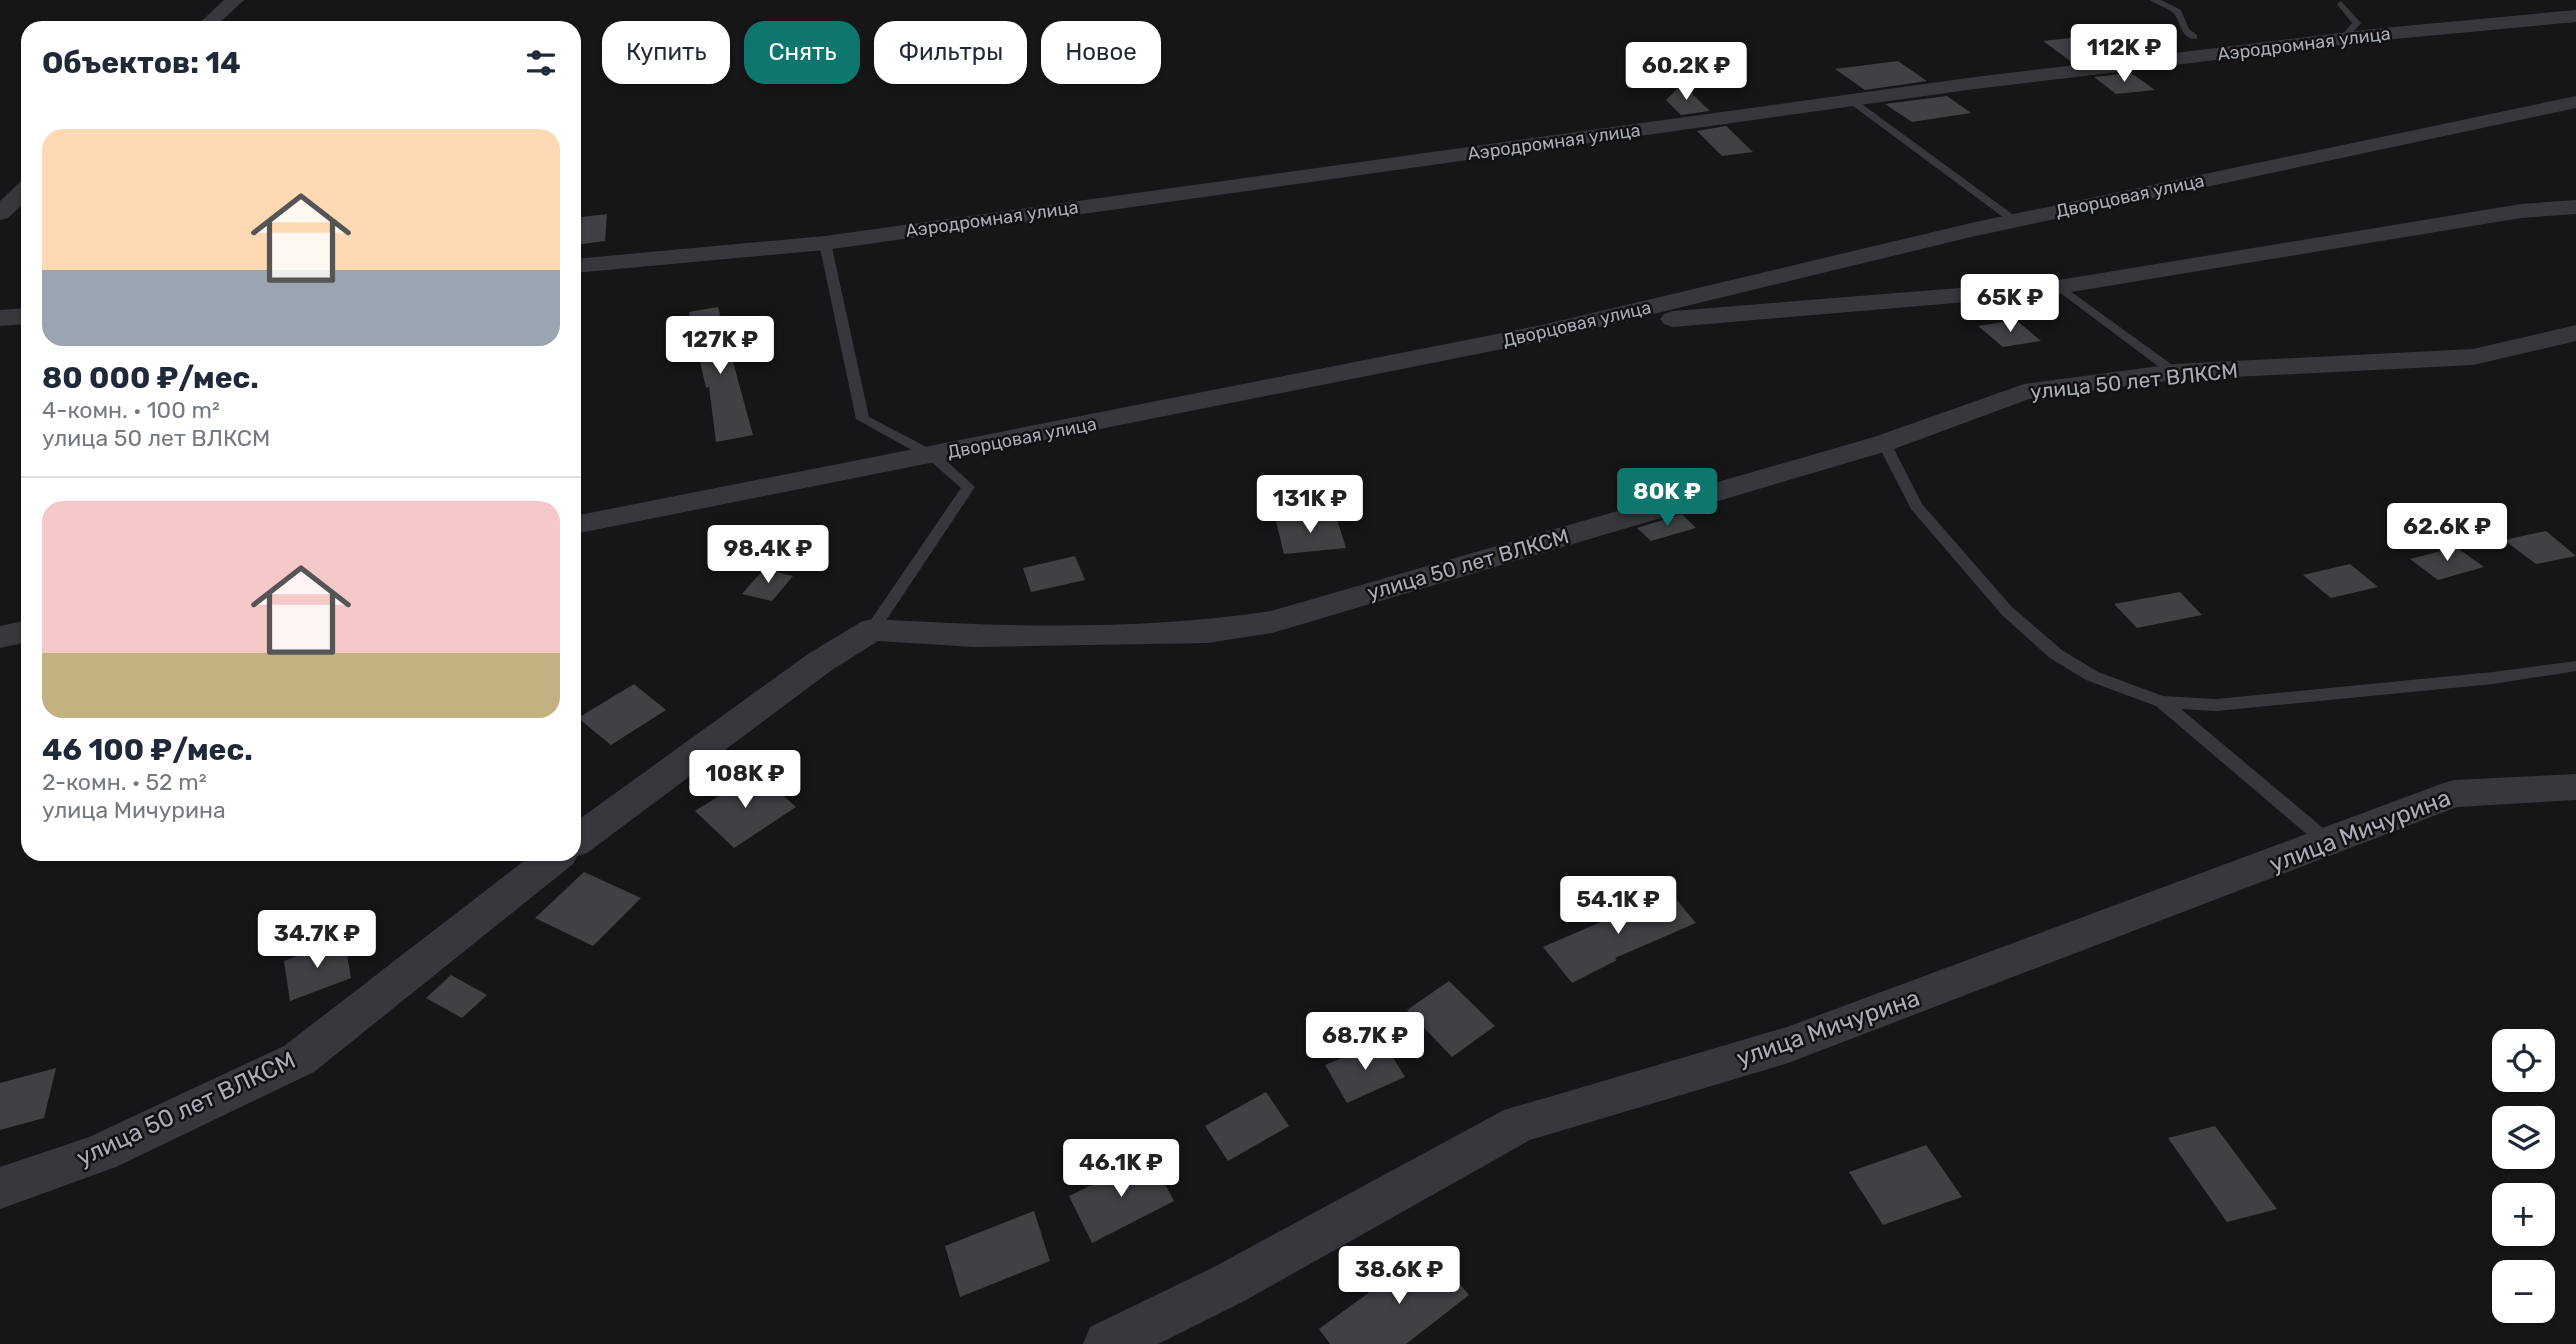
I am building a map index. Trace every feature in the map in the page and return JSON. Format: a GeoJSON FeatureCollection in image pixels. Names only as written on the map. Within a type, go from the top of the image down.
{"type":"FeatureCollection","features":[{"type":"Feature","properties":{"kind":"street"},"geometry":{"type":"LineString","coordinates":[[210,21],[235,0]]}},
{"type":"Feature","properties":{"kind":"street","name":"Аэродромная улица"},"geometry":{"type":"LineString","coordinates":[[581,265],[825,243],[1852,101],[2344,39],[2576,16]]}},
{"type":"Feature","properties":{"kind":"street","name":"Дворцовая улица"},"geometry":{"type":"LineString","coordinates":[[581,524],[933,456],[1567,327],[2015,221],[2576,102]]}},
{"type":"Feature","properties":{"kind":"street"},"geometry":{"type":"LineString","coordinates":[[0,213],[21,194]]}},
{"type":"Feature","properties":{"kind":"street"},"geometry":{"type":"LineString","coordinates":[[1567,327],[2059,287],[2521,211],[2576,207]]}},
{"type":"Feature","properties":{"kind":"street"},"geometry":{"type":"LineString","coordinates":[[0,318],[21,316]]}},
{"type":"Feature","properties":{"kind":"street","name":"улица 50 лет ВЛКСМ"},"geometry":{"type":"LineString","coordinates":[[872,630],[974,636],[1207,632],[1272,622],[1884,443],[2024,392],[2174,372],[2473,357],[2576,333]]}},
{"type":"Feature","properties":{"kind":"street"},"geometry":{"type":"LineString","coordinates":[[581,838],[820,662],[872,630]]}},
{"type":"Feature","properties":{"kind":"street"},"geometry":{"type":"LineString","coordinates":[[0,637],[21,632]]}},
{"type":"Feature","properties":{"kind":"street","name":"улица Мичурина"},"geometry":{"type":"LineString","coordinates":[[1107,1344],[1229,1283],[1519,1124],[1788,1045],[2329,844],[2454,794],[2576,787]]}},
{"type":"Feature","properties":{"kind":"street","name":"улица 50 лет ВЛКСМ"},"geometry":{"type":"LineString","coordinates":[[0,1188],[100,1153],[299,1059],[551,861]]}},
{"type":"Feature","properties":{"kind":"lane"},"geometry":{"type":"LineString","coordinates":[[2154,0],[2178,12],[2185,30],[2194,37]]}},
{"type":"Feature","properties":{"kind":"lane"},"geometry":{"type":"LineString","coordinates":[[2342,4],[2357,23],[2344,39]]}},
{"type":"Feature","properties":{"kind":"lane"},"geometry":{"type":"LineString","coordinates":[[1852,101],[2015,221]]}},
{"type":"Feature","properties":{"kind":"lane"},"geometry":{"type":"LineString","coordinates":[[825,243],[863,419],[933,456],[968,487],[872,630]]}},
{"type":"Feature","properties":{"kind":"lane"},"geometry":{"type":"LineString","coordinates":[[2059,287],[2174,372]]}},
{"type":"Feature","properties":{"kind":"lane"},"geometry":{"type":"LineString","coordinates":[[1884,443],[1916,506],[2007,611],[2056,654],[2092,676],[2162,702],[2216,705],[2493,678],[2576,666]]}},
{"type":"Feature","properties":{"kind":"lane"},"geometry":{"type":"LineString","coordinates":[[2162,702],[2329,844]]}},
{"type":"Feature","properties":{"kind":"building"},"geometry":{"type":"Polygon","coordinates":[[[2079,37],[2111,58],[2073,63],[2043,41],[2079,37]]]}},
{"type":"Feature","properties":{"kind":"building"},"geometry":{"type":"Polygon","coordinates":[[[1898,61],[1927,81],[1865,90],[1835,69],[1898,61]]]}},
{"type":"Feature","properties":{"kind":"building"},"geometry":{"type":"Polygon","coordinates":[[[2131,73],[2155,90],[2116,94],[2094,77],[2131,73]]]}},
{"type":"Feature","properties":{"kind":"building"},"geometry":{"type":"Polygon","coordinates":[[[1682,84],[1710,111],[1681,115],[1666,100],[1682,84]]]}},
{"type":"Feature","properties":{"kind":"building"},"geometry":{"type":"Polygon","coordinates":[[[1947,96],[1971,113],[1912,122],[1885,104],[1947,96]]]}},
{"type":"Feature","properties":{"kind":"building"},"geometry":{"type":"Polygon","coordinates":[[[1726,126],[1753,152],[1722,156],[1697,131],[1726,126]]]}},
{"type":"Feature","properties":{"kind":"building"},"geometry":{"type":"Polygon","coordinates":[[[607,214],[605,241],[581,244],[581,217],[607,214]]]}},
{"type":"Feature","properties":{"kind":"building"},"geometry":{"type":"Polygon","coordinates":[[[718,307],[753,435],[716,442],[709,387],[706,388],[689,312],[718,307]]]}},
{"type":"Feature","properties":{"kind":"building"},"geometry":{"type":"Polygon","coordinates":[[[2016,320],[2041,341],[2003,347],[1978,326],[2016,320]]]}},
{"type":"Feature","properties":{"kind":"building"},"geometry":{"type":"Polygon","coordinates":[[[1682,514],[1696,528],[1651,541],[1637,528],[1682,514]]]}},
{"type":"Feature","properties":{"kind":"building"},"geometry":{"type":"Polygon","coordinates":[[[1336,516],[1346,548],[1284,554],[1276,521],[1336,516]]]}},
{"type":"Feature","properties":{"kind":"building"},"geometry":{"type":"Polygon","coordinates":[[[2546,531],[2576,556],[2536,564],[2504,540],[2546,531]]]}},
{"type":"Feature","properties":{"kind":"building"},"geometry":{"type":"Polygon","coordinates":[[[2456,547],[2484,567],[2438,580],[2410,559],[2456,547]]]}},
{"type":"Feature","properties":{"kind":"building"},"geometry":{"type":"Polygon","coordinates":[[[1075,556],[1085,580],[1031,592],[1023,568],[1075,556]]]}},
{"type":"Feature","properties":{"kind":"building"},"geometry":{"type":"Polygon","coordinates":[[[2350,564],[2378,587],[2331,598],[2303,575],[2350,564]]]}},
{"type":"Feature","properties":{"kind":"building"},"geometry":{"type":"Polygon","coordinates":[[[764,569],[793,576],[772,601],[742,594],[764,569]]]}},
{"type":"Feature","properties":{"kind":"building"},"geometry":{"type":"Polygon","coordinates":[[[2180,592],[2202,615],[2137,628],[2114,604],[2180,592]]]}},
{"type":"Feature","properties":{"kind":"building"},"geometry":{"type":"Polygon","coordinates":[[[634,684],[666,710],[611,745],[581,720],[581,716],[634,684]]]}},
{"type":"Feature","properties":{"kind":"building"},"geometry":{"type":"Polygon","coordinates":[[[757,772],[796,807],[734,848],[695,811],[757,772]]]}},
{"type":"Feature","properties":{"kind":"building"},"geometry":{"type":"Polygon","coordinates":[[[584,872],[641,898],[593,946],[535,918],[584,872]]]}},
{"type":"Feature","properties":{"kind":"building"},"geometry":{"type":"Polygon","coordinates":[[[1670,892],[1696,923],[1615,958],[1617,960],[1572,983],[1543,947],[1670,892]]]}},
{"type":"Feature","properties":{"kind":"building"},"geometry":{"type":"Polygon","coordinates":[[[344,938],[351,978],[290,1001],[284,961],[344,938]]]}},
{"type":"Feature","properties":{"kind":"building"},"geometry":{"type":"Polygon","coordinates":[[[451,975],[487,995],[462,1018],[426,998],[451,975]]]}},
{"type":"Feature","properties":{"kind":"building"},"geometry":{"type":"Polygon","coordinates":[[[1449,981],[1495,1026],[1452,1057],[1407,1010],[1449,981]]]}},
{"type":"Feature","properties":{"kind":"building"},"geometry":{"type":"Polygon","coordinates":[[[1383,1041],[1405,1077],[1347,1103],[1325,1065],[1383,1041]]]}},
{"type":"Feature","properties":{"kind":"building"},"geometry":{"type":"Polygon","coordinates":[[[56,1068],[44,1118],[0,1130],[0,1083],[56,1068]]]}},
{"type":"Feature","properties":{"kind":"building"},"geometry":{"type":"Polygon","coordinates":[[[1266,1092],[1289,1126],[1228,1161],[1205,1126],[1266,1092]]]}},
{"type":"Feature","properties":{"kind":"building"},"geometry":{"type":"Polygon","coordinates":[[[2215,1126],[2277,1209],[2227,1222],[2168,1138],[2215,1126]]]}},
{"type":"Feature","properties":{"kind":"building"},"geometry":{"type":"Polygon","coordinates":[[[1926,1145],[1962,1197],[1883,1225],[1849,1172],[1926,1145]]]}},
{"type":"Feature","properties":{"kind":"building"},"geometry":{"type":"Polygon","coordinates":[[[1150,1156],[1174,1201],[1092,1243],[1069,1196],[1150,1156]]]}},
{"type":"Feature","properties":{"kind":"building"},"geometry":{"type":"Polygon","coordinates":[[[1034,1211],[1050,1261],[960,1297],[945,1246],[1034,1211]]]}},
{"type":"Feature","properties":{"kind":"building"},"geometry":{"type":"Polygon","coordinates":[[[1430,1248],[1469,1295],[1406,1344],[1330,1344],[1319,1329],[1430,1248]]]}}]}
